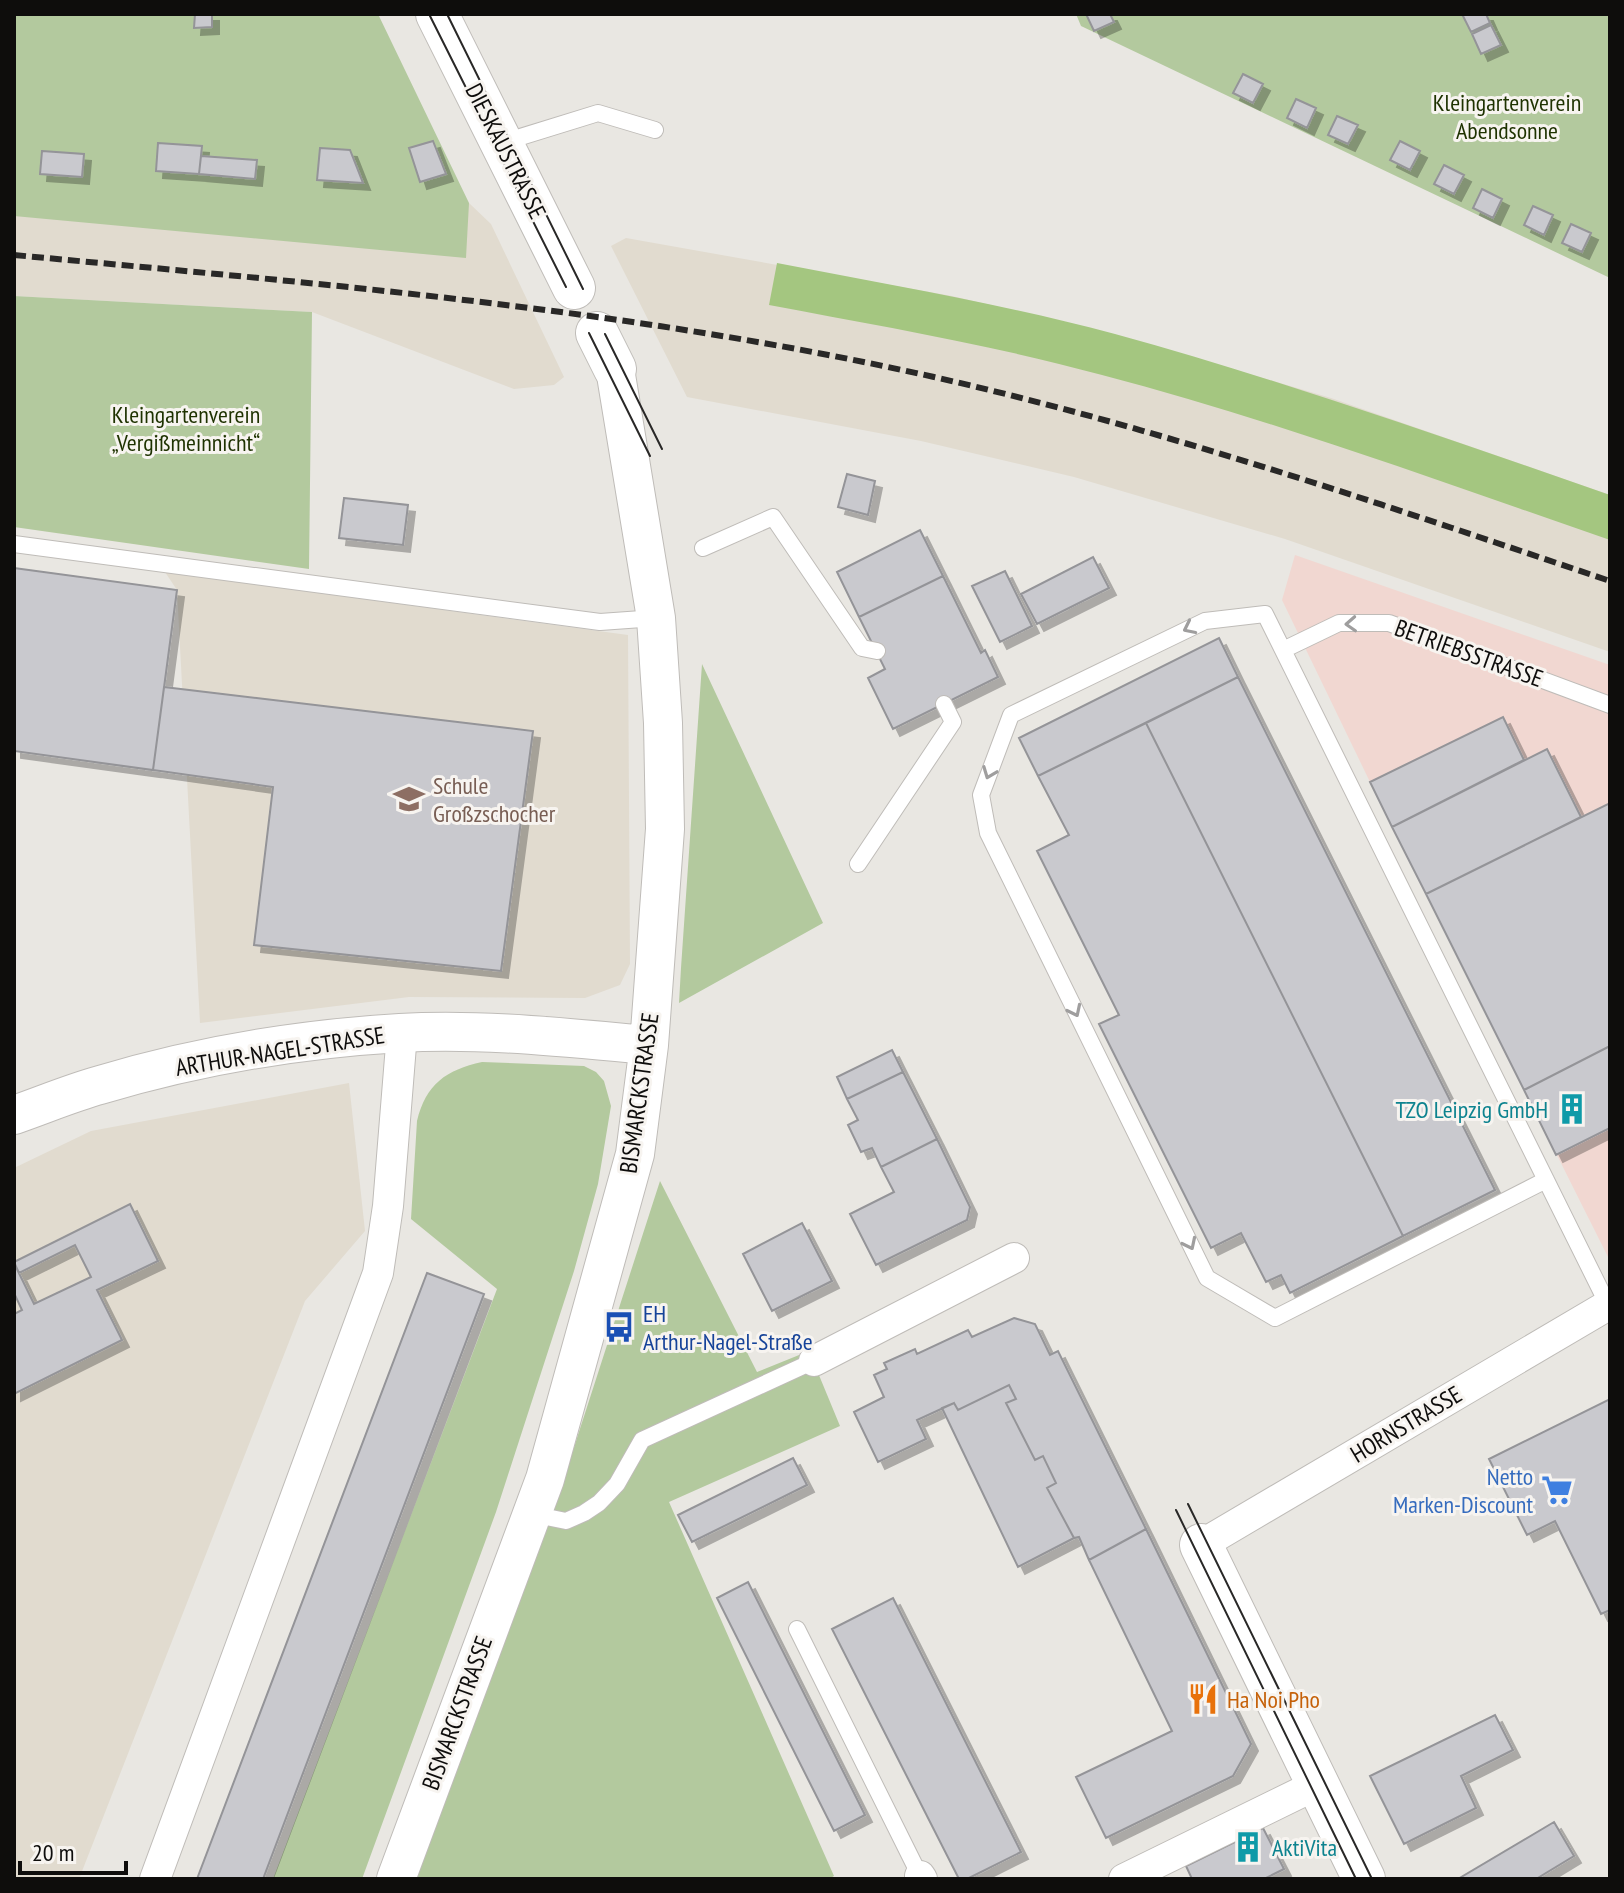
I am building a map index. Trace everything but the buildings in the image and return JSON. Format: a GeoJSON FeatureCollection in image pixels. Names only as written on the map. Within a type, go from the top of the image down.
{"type":"FeatureCollection","features":[{"type":"Feature","properties":{"kind":"main road","name":"DIESKAUSTRASSE"},"geometry":{"type":"LineString","coordinates":[[437,14],[574,288]]}},
{"type":"Feature","properties":{"kind":"main road"},"geometry":{"type":"LineString","coordinates":[[1201,1545],[1364,1879]]}},
{"type":"Feature","properties":{"kind":"street","name":"BISMARCKSTRASSE"},"geometry":{"type":"LineString","coordinates":[[396,1879],[545,1479],[635,1154],[649,1045],[665,829],[663,723],[656,618],[606,351]]}},
{"type":"Feature","properties":{"kind":"street","name":"ARTHUR-NAGEL-STRASSE"},"geometry":{"type":"LineString","coordinates":[[14,1115],[100,1085],[200,1059],[301,1043],[402,1033],[535,1035],[649,1045]]}},
{"type":"Feature","properties":{"kind":"street"},"geometry":{"type":"LineString","coordinates":[[155,1879],[378,1273],[388,1206],[402,1033]]}},
{"type":"Feature","properties":{"kind":"street"},"geometry":{"type":"LineString","coordinates":[[814,1361],[1014,1258]]}},
{"type":"Feature","properties":{"kind":"street","name":"HORNSTRASSE"},"geometry":{"type":"LineString","coordinates":[[1201,1545],[1609,1304]]}},
{"type":"Feature","properties":{"kind":"street"},"geometry":{"type":"LineString","coordinates":[[1124,1879],[1318,1784]]}},
{"type":"Feature","properties":{"kind":"lane"},"geometry":{"type":"LineString","coordinates":[[503,143],[598,113],[655,130]]}},
{"type":"Feature","properties":{"kind":"lane"},"geometry":{"type":"LineString","coordinates":[[703,548],[773,517],[862,648],[877,651]]}},
{"type":"Feature","properties":{"kind":"lane"},"geometry":{"type":"LineString","coordinates":[[14,544],[600,622],[656,618]]}},
{"type":"Feature","properties":{"kind":"lane"},"geometry":{"type":"LineString","coordinates":[[1546,1180],[1275,1318],[1207,1278],[988,833],[981,795],[1011,715],[1205,621],[1265,614],[1609,1304]]}},
{"type":"Feature","properties":{"kind":"lane","name":"BETRIEBSSTRASSE"},"geometry":{"type":"LineString","coordinates":[[1283,650],[1339,623],[1389,623],[1610,705]]}},
{"type":"Feature","properties":{"kind":"lane"},"geometry":{"type":"LineString","coordinates":[[858,864],[953,722],[944,704]]}},
{"type":"Feature","properties":{"kind":"lane"},"geometry":{"type":"LineString","coordinates":[[531,1514],[566,1521],[584,1513],[617,1484],[642,1440],[814,1361]]}},
{"type":"Feature","properties":{"kind":"lane"},"geometry":{"type":"LineString","coordinates":[[797,1629],[921,1878]]}},
{"type":"Feature","properties":{"kind":"shaded area"},"geometry":{"type":"Polygon","coordinates":[[[14,172],[469,203],[491,224],[564,377],[554,385],[514,389],[312,312],[14,296],[14,172]]]}},
{"type":"Feature","properties":{"kind":"shaded area"},"geometry":{"type":"Polygon","coordinates":[[[626,238],[952,296],[1113,334],[1331,398],[1610,495],[1610,652],[1285,539],[1074,477],[921,441],[687,397],[611,246],[626,238]]]}},
{"type":"Feature","properties":{"kind":"shaded area"},"geometry":{"type":"Polygon","coordinates":[[[1295,555],[1610,665],[1610,1261],[1282,600],[1295,555]]]}},
{"type":"Feature","properties":{"kind":"shaded area","name":"Schule Großzschocher"},"geometry":{"type":"Polygon","coordinates":[[[165,572],[628,635],[630,964],[620,985],[585,998],[409,997],[200,1023],[177,590],[165,572]]]}},
{"type":"Feature","properties":{"kind":"shaded area"},"geometry":{"type":"Polygon","coordinates":[[[349,1083],[365,1231],[305,1301],[79,1879],[14,1879],[14,1168],[91,1131],[349,1083]]]}},
{"type":"Feature","properties":{"kind":"green space"},"geometry":{"type":"Polygon","coordinates":[[[14,14],[378,14],[469,203],[466,258],[14,216],[14,14]]]}},
{"type":"Feature","properties":{"kind":"green space","name":"Kleingartenverein Abendsonne"},"geometry":{"type":"Polygon","coordinates":[[[1076,14],[1610,14],[1610,278],[1081,26],[1076,14]]]}},
{"type":"Feature","properties":{"kind":"green space"},"geometry":{"type":"Polygon","coordinates":[[[777,263],[1073,323],[1364,410],[1610,495],[1610,540],[1358,453],[1166,393],[1019,354],[769,305],[777,263]]]}},
{"type":"Feature","properties":{"kind":"green space","name":"Kleingartenverein „Vergißmeinnicht“"},"geometry":{"type":"Polygon","coordinates":[[[14,296],[312,312],[309,569],[14,527],[14,296]]]}},
{"type":"Feature","properties":{"kind":"green space"},"geometry":{"type":"Polygon","coordinates":[[[702,664],[823,923],[679,1003],[681,968],[702,664]]]}},
{"type":"Feature","properties":{"kind":"green space"},"geometry":{"type":"Polygon","coordinates":[[[482,1062],[584,1066],[596,1072],[604,1081],[611,1106],[598,1184],[574,1271],[496,1512],[362,1879],[273,1879],[497,1289],[411,1219],[417,1121],[421,1108],[432,1088],[448,1074],[482,1062]]]}},
{"type":"Feature","properties":{"kind":"green space"},"geometry":{"type":"Polygon","coordinates":[[[660,1181],[757,1372],[809,1351],[840,1426],[669,1502],[834,1876],[829,1879],[416,1879],[567,1469],[660,1181]]]}},
{"type":"Feature","properties":{"kind":"tram line"},"geometry":{"type":"LineString","coordinates":[[429,14],[566,287]]}},
{"type":"Feature","properties":{"kind":"tram line"},"geometry":{"type":"LineString","coordinates":[[447,14],[583,289]]}},
{"type":"Feature","properties":{"kind":"tram line"},"geometry":{"type":"LineString","coordinates":[[589,333],[650,456]]}},
{"type":"Feature","properties":{"kind":"tram line"},"geometry":{"type":"LineString","coordinates":[[605,334],[662,449]]}},
{"type":"Feature","properties":{"kind":"tram line"},"geometry":{"type":"LineString","coordinates":[[1188,1504],[1372,1879]]}},
{"type":"Feature","properties":{"kind":"tram line"},"geometry":{"type":"LineString","coordinates":[[1176,1510],[1356,1879]]}},
{"type":"Feature","properties":{"kind":"railway"},"geometry":{"type":"LineString","coordinates":[[14,255],[476,301],[706,333],[820,353],[934,377],[1105,420],[1359,497],[1610,581]]}},
{"type":"Feature","properties":{"kind":"place","name":"Schule Großzschocher"},"geometry":{"type":"Point","coordinates":[409,799]}},
{"type":"Feature","properties":{"kind":"place","name":"TZO Leipzig GmbH"},"geometry":{"type":"Point","coordinates":[1572,1109]}},
{"type":"Feature","properties":{"kind":"place","name":"EH Arthur-Nagel-Straße"},"geometry":{"type":"Point","coordinates":[619,1327]}},
{"type":"Feature","properties":{"kind":"place","name":"Netto Marken-Discount"},"geometry":{"type":"Point","coordinates":[1557,1490]}},
{"type":"Feature","properties":{"kind":"place","name":"Ha Noi Pho"},"geometry":{"type":"Point","coordinates":[1203,1699]}},
{"type":"Feature","properties":{"kind":"place","name":"AktiVita"},"geometry":{"type":"Point","coordinates":[1248,1847]}}]}
